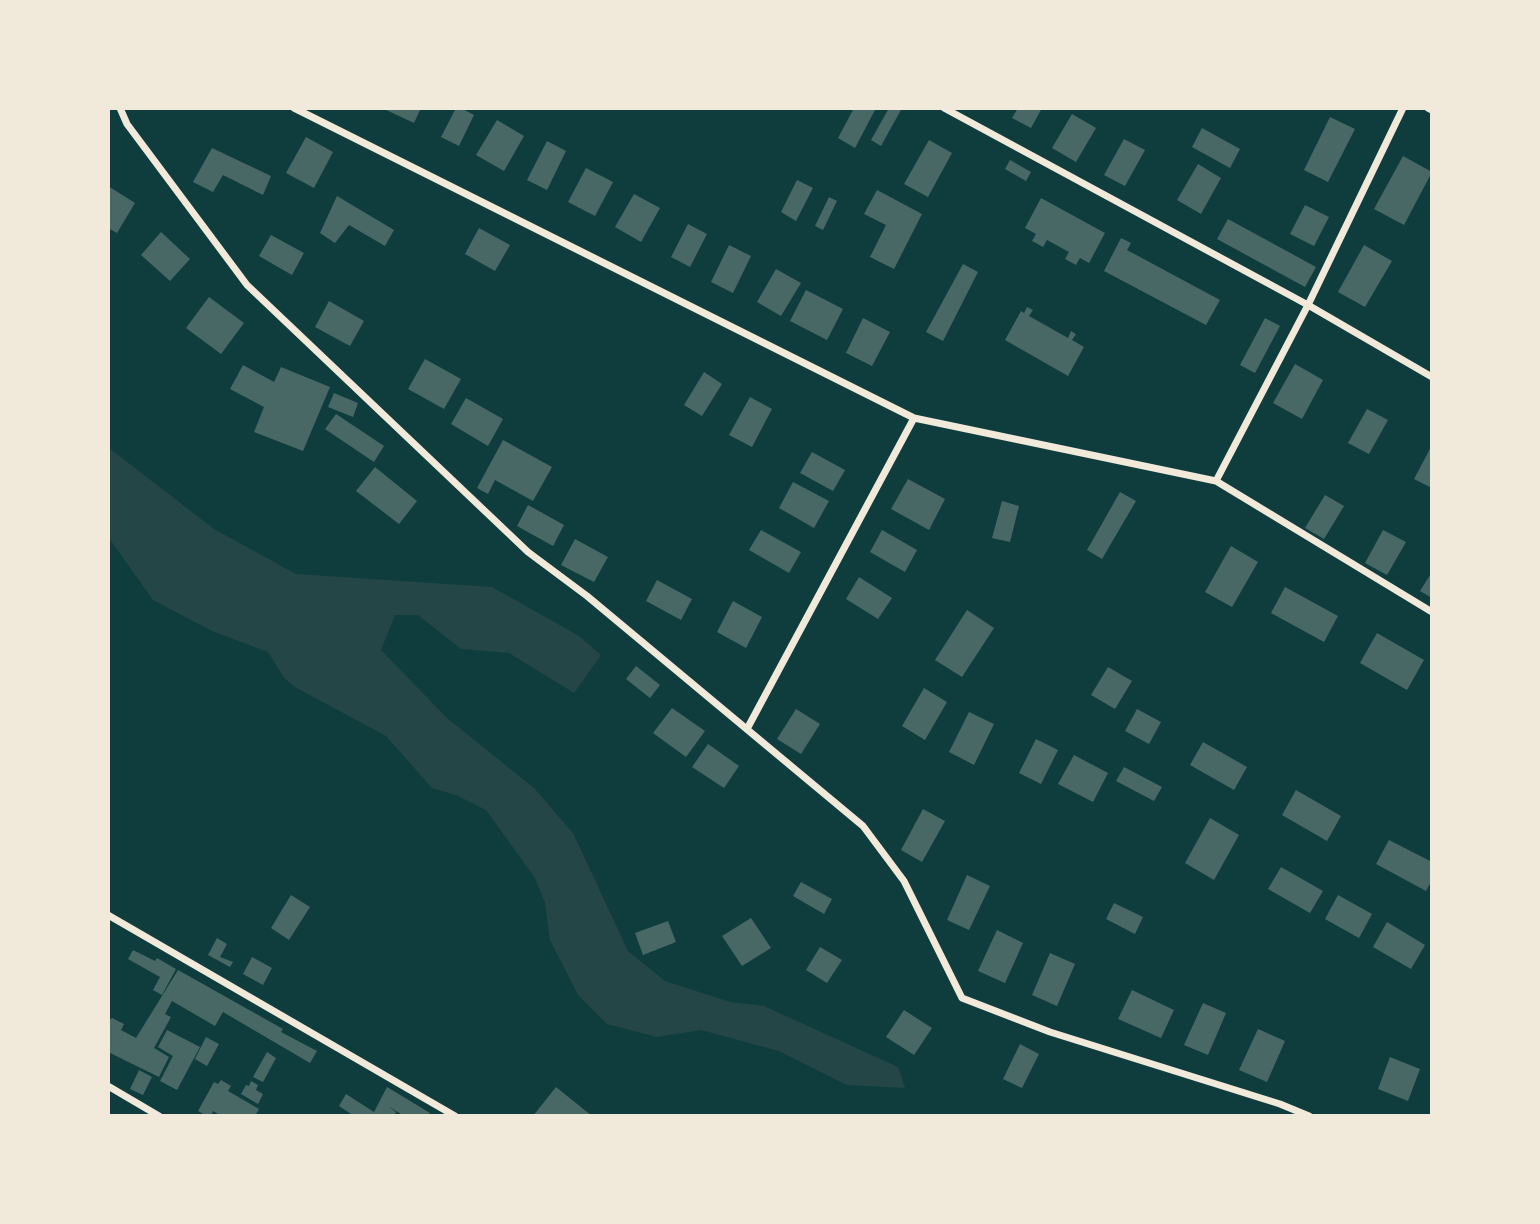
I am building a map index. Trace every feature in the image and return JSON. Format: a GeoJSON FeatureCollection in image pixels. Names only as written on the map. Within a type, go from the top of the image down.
{"type":"FeatureCollection","features":[{"type":"Feature","properties":{"kind":"street"},"geometry":{"type":"LineString","coordinates":[[120,108],[127,124],[247,285],[528,552],[587,596],[863,826],[904,881],[962,998],[1050,1032],[1309,1115]]}},
{"type":"Feature","properties":{"kind":"street"},"geometry":{"type":"LineString","coordinates":[[294,108],[914,418],[1216,481],[1432,611]]}},
{"type":"Feature","properties":{"kind":"street"},"geometry":{"type":"LineString","coordinates":[[944,108],[1308,305],[1432,377]]}},
{"type":"Feature","properties":{"kind":"street"},"geometry":{"type":"LineString","coordinates":[[1216,481],[1308,305],[1403,108]]}},
{"type":"Feature","properties":{"kind":"street"},"geometry":{"type":"LineString","coordinates":[[747,729],[914,418]]}},
{"type":"Feature","properties":{"kind":"street"},"geometry":{"type":"LineString","coordinates":[[108,915],[455,1115]]}},
{"type":"Feature","properties":{"kind":"street"},"geometry":{"type":"LineString","coordinates":[[108,1086],[159,1115]]}},
{"type":"Feature","properties":{"kind":"shaded area"},"geometry":{"type":"Polygon","coordinates":[[[109,448],[214,529],[296,574],[492,587],[579,636],[601,655],[574,693],[509,653],[461,649],[418,615],[395,615],[381,650],[447,718],[534,788],[573,833],[628,951],[665,981],[730,1002],[764,1006],[898,1067],[905,1088],[847,1085],[779,1051],[701,1030],[657,1037],[607,1024],[578,995],[550,940],[545,903],[535,878],[486,810],[456,795],[432,788],[386,736],[295,687],[284,678],[268,652],[212,631],[153,600],[109,538],[109,448]]]}},
{"type":"Feature","properties":{"kind":"building"},"geometry":{"type":"Polygon","coordinates":[[[382,108],[421,108],[414,123],[382,108]]]}},
{"type":"Feature","properties":{"kind":"building"},"geometry":{"type":"Polygon","coordinates":[[[456,108],[474,115],[459,146],[441,137],[456,108]]]}},
{"type":"Feature","properties":{"kind":"building"},"geometry":{"type":"Polygon","coordinates":[[[854,108],[875,110],[855,148],[838,138],[854,108]]]}},
{"type":"Feature","properties":{"kind":"building"},"geometry":{"type":"Polygon","coordinates":[[[889,108],[902,108],[881,146],[871,140],[889,108]]]}},
{"type":"Feature","properties":{"kind":"building"},"geometry":{"type":"Polygon","coordinates":[[[1018,108],[1042,108],[1031,128],[1012,118],[1018,108]]]}},
{"type":"Feature","properties":{"kind":"building"},"geometry":{"type":"Polygon","coordinates":[[[1072,114],[1096,128],[1076,162],[1052,148],[1072,114]]]}},
{"type":"Feature","properties":{"kind":"building"},"geometry":{"type":"Polygon","coordinates":[[[1330,117],[1355,129],[1328,182],[1304,170],[1330,117]]]}},
{"type":"Feature","properties":{"kind":"building"},"geometry":{"type":"Polygon","coordinates":[[[497,120],[524,136],[504,171],[476,155],[497,120]]]}},
{"type":"Feature","properties":{"kind":"building"},"geometry":{"type":"Polygon","coordinates":[[[1202,128],[1240,149],[1230,168],[1192,147],[1202,128]]]}},
{"type":"Feature","properties":{"kind":"building"},"geometry":{"type":"Polygon","coordinates":[[[306,137],[333,152],[314,188],[286,173],[306,137]]]}},
{"type":"Feature","properties":{"kind":"building"},"geometry":{"type":"Polygon","coordinates":[[[1124,139],[1145,150],[1125,186],[1104,175],[1124,139]]]}},
{"type":"Feature","properties":{"kind":"building"},"geometry":{"type":"Polygon","coordinates":[[[929,140],[952,153],[928,197],[904,184],[929,140]]]}},
{"type":"Feature","properties":{"kind":"building"},"geometry":{"type":"Polygon","coordinates":[[[547,141],[566,151],[547,190],[527,180],[547,141]]]}},
{"type":"Feature","properties":{"kind":"building"},"geometry":{"type":"Polygon","coordinates":[[[212,148],[271,176],[263,195],[223,175],[213,192],[193,182],[212,148]]]}},
{"type":"Feature","properties":{"kind":"building"},"geometry":{"type":"Polygon","coordinates":[[[1403,156],[1432,172],[1404,225],[1374,209],[1403,156]]]}},
{"type":"Feature","properties":{"kind":"building"},"geometry":{"type":"Polygon","coordinates":[[[1010,160],[1031,172],[1026,181],[1005,169],[1010,160]]]}},
{"type":"Feature","properties":{"kind":"building"},"geometry":{"type":"Polygon","coordinates":[[[1198,164],[1221,178],[1201,214],[1177,200],[1198,164]]]}},
{"type":"Feature","properties":{"kind":"building"},"geometry":{"type":"Polygon","coordinates":[[[586,168],[613,182],[595,216],[568,202],[586,168]]]}},
{"type":"Feature","properties":{"kind":"building"},"geometry":{"type":"Polygon","coordinates":[[[797,180],[813,188],[796,221],[781,212],[797,180]]]}},
{"type":"Feature","properties":{"kind":"building"},"geometry":{"type":"Polygon","coordinates":[[[108,186],[135,203],[117,233],[108,228],[108,186]]]}},
{"type":"Feature","properties":{"kind":"building"},"geometry":{"type":"Polygon","coordinates":[[[877,190],[922,214],[894,269],[870,257],[886,225],[864,214],[877,190]]]}},
{"type":"Feature","properties":{"kind":"building"},"geometry":{"type":"Polygon","coordinates":[[[634,194],[660,208],[641,242],[615,227],[634,194]]]}},
{"type":"Feature","properties":{"kind":"building"},"geometry":{"type":"Polygon","coordinates":[[[337,196],[394,230],[385,246],[349,225],[335,243],[320,233],[337,196]]]}},
{"type":"Feature","properties":{"kind":"building"},"geometry":{"type":"Polygon","coordinates":[[[829,197],[837,201],[823,230],[815,226],[829,197]]]}},
{"type":"Feature","properties":{"kind":"building"},"geometry":{"type":"Polygon","coordinates":[[[1041,198],[1105,233],[1089,263],[1080,258],[1076,265],[1065,259],[1069,252],[1047,240],[1043,247],[1032,241],[1036,234],[1025,228],[1041,198]]]}},
{"type":"Feature","properties":{"kind":"building"},"geometry":{"type":"Polygon","coordinates":[[[1305,205],[1329,217],[1314,246],[1290,234],[1305,205]]]}},
{"type":"Feature","properties":{"kind":"building"},"geometry":{"type":"Polygon","coordinates":[[[1228,219],[1316,267],[1305,287],[1217,239],[1228,219]]]}},
{"type":"Feature","properties":{"kind":"building"},"geometry":{"type":"Polygon","coordinates":[[[688,224],[707,234],[690,267],[671,257],[688,224]]]}},
{"type":"Feature","properties":{"kind":"building"},"geometry":{"type":"Polygon","coordinates":[[[479,228],[510,245],[495,271],[465,254],[479,228]]]}},
{"type":"Feature","properties":{"kind":"building"},"geometry":{"type":"Polygon","coordinates":[[[161,232],[190,259],[170,281],[141,255],[161,232]]]}},
{"type":"Feature","properties":{"kind":"building"},"geometry":{"type":"Polygon","coordinates":[[[271,235],[304,253],[292,275],[259,256],[271,235]]]}},
{"type":"Feature","properties":{"kind":"building"},"geometry":{"type":"Polygon","coordinates":[[[1121,238],[1131,243],[1127,250],[1220,300],[1206,325],[1104,271],[1121,238]]]}},
{"type":"Feature","properties":{"kind":"building"},"geometry":{"type":"Polygon","coordinates":[[[729,245],[751,256],[733,293],[711,282],[729,245]]]}},
{"type":"Feature","properties":{"kind":"building"},"geometry":{"type":"Polygon","coordinates":[[[1364,245],[1392,261],[1365,307],[1338,292],[1364,245]]]}},
{"type":"Feature","properties":{"kind":"building"},"geometry":{"type":"Polygon","coordinates":[[[963,264],[978,272],[943,341],[926,332],[963,264]]]}},
{"type":"Feature","properties":{"kind":"building"},"geometry":{"type":"Polygon","coordinates":[[[776,269],[801,283],[781,316],[757,302],[776,269]]]}},
{"type":"Feature","properties":{"kind":"building"},"geometry":{"type":"Polygon","coordinates":[[[806,290],[843,309],[827,340],[790,321],[806,290]]]}},
{"type":"Feature","properties":{"kind":"building"},"geometry":{"type":"Polygon","coordinates":[[[209,297],[244,323],[221,354],[186,328],[209,297]]]}},
{"type":"Feature","properties":{"kind":"building"},"geometry":{"type":"Polygon","coordinates":[[[329,301],[364,321],[350,346],[315,327],[329,301]]]}},
{"type":"Feature","properties":{"kind":"building"},"geometry":{"type":"Polygon","coordinates":[[[1027,307],[1033,310],[1029,316],[1068,338],[1071,331],[1076,334],[1072,340],[1084,347],[1068,376],[1005,340],[1021,311],[1024,313],[1027,307]]]}},
{"type":"Feature","properties":{"kind":"building"},"geometry":{"type":"Polygon","coordinates":[[[863,318],[890,332],[872,366],[846,353],[863,318]]]}},
{"type":"Feature","properties":{"kind":"building"},"geometry":{"type":"Polygon","coordinates":[[[1265,318],[1280,326],[1255,373],[1240,365],[1265,318]]]}},
{"type":"Feature","properties":{"kind":"building"},"geometry":{"type":"Polygon","coordinates":[[[425,359],[461,379],[444,409],[408,389],[425,359]]]}},
{"type":"Feature","properties":{"kind":"building"},"geometry":{"type":"Polygon","coordinates":[[[1295,364],[1323,380],[1302,419],[1273,403],[1295,364]]]}},
{"type":"Feature","properties":{"kind":"building"},"geometry":{"type":"Polygon","coordinates":[[[243,365],[274,382],[281,367],[330,387],[303,451],[254,432],[264,407],[230,389],[243,365]]]}},
{"type":"Feature","properties":{"kind":"building"},"geometry":{"type":"Polygon","coordinates":[[[704,372],[722,384],[702,416],[684,405],[704,372]]]}},
{"type":"Feature","properties":{"kind":"building"},"geometry":{"type":"Polygon","coordinates":[[[334,393],[358,403],[353,417],[328,407],[334,393]]]}},
{"type":"Feature","properties":{"kind":"building"},"geometry":{"type":"Polygon","coordinates":[[[750,397],[772,409],[752,447],[729,435],[750,397]]]}},
{"type":"Feature","properties":{"kind":"building"},"geometry":{"type":"Polygon","coordinates":[[[466,398],[503,419],[488,446],[451,424],[466,398]]]}},
{"type":"Feature","properties":{"kind":"building"},"geometry":{"type":"Polygon","coordinates":[[[1367,409],[1388,420],[1369,454],[1348,443],[1367,409]]]}},
{"type":"Feature","properties":{"kind":"building"},"geometry":{"type":"Polygon","coordinates":[[[336,414],[384,446],[374,462],[325,429],[336,414]]]}},
{"type":"Feature","properties":{"kind":"building"},"geometry":{"type":"Polygon","coordinates":[[[503,440],[552,467],[533,501],[495,480],[488,494],[477,488],[503,440]]]}},
{"type":"Feature","properties":{"kind":"building"},"geometry":{"type":"Polygon","coordinates":[[[1432,445],[1432,488],[1414,479],[1432,445]]]}},
{"type":"Feature","properties":{"kind":"building"},"geometry":{"type":"Polygon","coordinates":[[[812,452],[845,470],[833,491],[800,473],[812,452]]]}},
{"type":"Feature","properties":{"kind":"building"},"geometry":{"type":"Polygon","coordinates":[[[375,467],[417,501],[399,524],[356,491],[375,467]]]}},
{"type":"Feature","properties":{"kind":"building"},"geometry":{"type":"Polygon","coordinates":[[[908,479],[945,499],[929,530],[891,509],[908,479]]]}},
{"type":"Feature","properties":{"kind":"building"},"geometry":{"type":"Polygon","coordinates":[[[793,482],[829,501],[814,528],[779,508],[793,482]]]}},
{"type":"Feature","properties":{"kind":"building"},"geometry":{"type":"Polygon","coordinates":[[[1120,492],[1136,501],[1102,559],[1087,550],[1120,492]]]}},
{"type":"Feature","properties":{"kind":"building"},"geometry":{"type":"Polygon","coordinates":[[[1325,495],[1344,506],[1324,539],[1305,528],[1325,495]]]}},
{"type":"Feature","properties":{"kind":"building"},"geometry":{"type":"Polygon","coordinates":[[[1002,501],[1019,506],[1010,542],[992,538],[1002,501]]]}},
{"type":"Feature","properties":{"kind":"building"},"geometry":{"type":"Polygon","coordinates":[[[528,505],[564,525],[553,546],[517,526],[528,505]]]}},
{"type":"Feature","properties":{"kind":"building"},"geometry":{"type":"Polygon","coordinates":[[[761,530],[801,552],[789,573],[749,550],[761,530]]]}},
{"type":"Feature","properties":{"kind":"building"},"geometry":{"type":"Polygon","coordinates":[[[882,530],[917,550],[905,572],[870,552],[882,530]]]}},
{"type":"Feature","properties":{"kind":"building"},"geometry":{"type":"Polygon","coordinates":[[[1383,530],[1406,542],[1387,575],[1365,563],[1383,530]]]}},
{"type":"Feature","properties":{"kind":"building"},"geometry":{"type":"Polygon","coordinates":[[[575,539],[608,557],[594,582],[561,565],[575,539]]]}},
{"type":"Feature","properties":{"kind":"building"},"geometry":{"type":"Polygon","coordinates":[[[1231,546],[1258,562],[1232,607],[1205,592],[1231,546]]]}},
{"type":"Feature","properties":{"kind":"building"},"geometry":{"type":"Polygon","coordinates":[[[1432,572],[1432,598],[1420,591],[1432,572]]]}},
{"type":"Feature","properties":{"kind":"building"},"geometry":{"type":"Polygon","coordinates":[[[859,577],[892,598],[878,619],[846,599],[859,577]]]}},
{"type":"Feature","properties":{"kind":"building"},"geometry":{"type":"Polygon","coordinates":[[[657,580],[692,599],[681,620],[646,601],[657,580]]]}},
{"type":"Feature","properties":{"kind":"building"},"geometry":{"type":"Polygon","coordinates":[[[1285,587],[1338,616],[1324,642],[1271,613],[1285,587]]]}},
{"type":"Feature","properties":{"kind":"building"},"geometry":{"type":"Polygon","coordinates":[[[733,601],[762,617],[746,648],[717,632],[733,601]]]}},
{"type":"Feature","properties":{"kind":"building"},"geometry":{"type":"Polygon","coordinates":[[[967,610],[994,628],[962,677],[935,660],[967,610]]]}},
{"type":"Feature","properties":{"kind":"building"},"geometry":{"type":"Polygon","coordinates":[[[1377,633],[1424,660],[1407,690],[1360,663],[1377,633]]]}},
{"type":"Feature","properties":{"kind":"building"},"geometry":{"type":"Polygon","coordinates":[[[636,666],[660,685],[650,698],[626,679],[636,666]]]}},
{"type":"Feature","properties":{"kind":"building"},"geometry":{"type":"Polygon","coordinates":[[[1108,667],[1132,681],[1115,709],[1091,695],[1108,667]]]}},
{"type":"Feature","properties":{"kind":"building"},"geometry":{"type":"Polygon","coordinates":[[[924,688],[947,702],[925,740],[902,726],[924,688]]]}},
{"type":"Feature","properties":{"kind":"building"},"geometry":{"type":"Polygon","coordinates":[[[672,708],[705,731],[686,757],[653,733],[672,708]]]}},
{"type":"Feature","properties":{"kind":"building"},"geometry":{"type":"Polygon","coordinates":[[[796,709],[820,724],[801,754],[777,739],[796,709]]]}},
{"type":"Feature","properties":{"kind":"building"},"geometry":{"type":"Polygon","coordinates":[[[1137,709],[1161,722],[1149,744],[1125,731],[1137,709]]]}},
{"type":"Feature","properties":{"kind":"building"},"geometry":{"type":"Polygon","coordinates":[[[969,712],[994,724],[974,765],[949,752],[969,712]]]}},
{"type":"Feature","properties":{"kind":"building"},"geometry":{"type":"Polygon","coordinates":[[[1036,739],[1058,750],[1041,784],[1019,773],[1036,739]]]}},
{"type":"Feature","properties":{"kind":"building"},"geometry":{"type":"Polygon","coordinates":[[[1203,742],[1247,767],[1234,790],[1190,765],[1203,742]]]}},
{"type":"Feature","properties":{"kind":"building"},"geometry":{"type":"Polygon","coordinates":[[[708,744],[739,766],[724,788],[692,767],[708,744]]]}},
{"type":"Feature","properties":{"kind":"building"},"geometry":{"type":"Polygon","coordinates":[[[1074,755],[1108,773],[1093,802],[1058,784],[1074,755]]]}},
{"type":"Feature","properties":{"kind":"building"},"geometry":{"type":"Polygon","coordinates":[[[1124,767],[1162,787],[1154,801],[1116,781],[1124,767]]]}},
{"type":"Feature","properties":{"kind":"building"},"geometry":{"type":"Polygon","coordinates":[[[1296,790],[1341,816],[1327,841],[1282,815],[1296,790]]]}},
{"type":"Feature","properties":{"kind":"building"},"geometry":{"type":"Polygon","coordinates":[[[923,809],[945,821],[922,862],[901,850],[923,809]]]}},
{"type":"Feature","properties":{"kind":"building"},"geometry":{"type":"Polygon","coordinates":[[[1210,818],[1239,835],[1214,880],[1185,863],[1210,818]]]}},
{"type":"Feature","properties":{"kind":"building"},"geometry":{"type":"Polygon","coordinates":[[[1389,840],[1432,862],[1432,880],[1426,891],[1376,864],[1389,840]]]}},
{"type":"Feature","properties":{"kind":"building"},"geometry":{"type":"Polygon","coordinates":[[[1281,867],[1323,891],[1310,913],[1268,889],[1281,867]]]}},
{"type":"Feature","properties":{"kind":"building"},"geometry":{"type":"Polygon","coordinates":[[[967,875],[990,886],[969,930],[947,920],[967,875]]]}},
{"type":"Feature","properties":{"kind":"building"},"geometry":{"type":"Polygon","coordinates":[[[801,882],[832,899],[824,914],[793,896],[801,882]]]}},
{"type":"Feature","properties":{"kind":"building"},"geometry":{"type":"Polygon","coordinates":[[[291,895],[310,907],[289,940],[271,928],[291,895]]]}},
{"type":"Feature","properties":{"kind":"building"},"geometry":{"type":"Polygon","coordinates":[[[1338,895],[1372,914],[1359,938],[1325,919],[1338,895]]]}},
{"type":"Feature","properties":{"kind":"building"},"geometry":{"type":"Polygon","coordinates":[[[1114,903],[1143,917],[1135,934],[1106,919],[1114,903]]]}},
{"type":"Feature","properties":{"kind":"building"},"geometry":{"type":"Polygon","coordinates":[[[751,918],[771,948],[742,966],[722,936],[751,918]]]}},
{"type":"Feature","properties":{"kind":"building"},"geometry":{"type":"Polygon","coordinates":[[[668,921],[676,942],[643,955],[635,933],[668,921]]]}},
{"type":"Feature","properties":{"kind":"building"},"geometry":{"type":"Polygon","coordinates":[[[1387,922],[1425,945],[1411,969],[1373,947],[1387,922]]]}},
{"type":"Feature","properties":{"kind":"building"},"geometry":{"type":"Polygon","coordinates":[[[997,930],[1023,943],[1005,983],[978,971],[997,930]]]}},
{"type":"Feature","properties":{"kind":"building"},"geometry":{"type":"Polygon","coordinates":[[[217,938],[227,944],[220,957],[233,962],[230,967],[208,955],[217,938]]]}},
{"type":"Feature","properties":{"kind":"building"},"geometry":{"type":"Polygon","coordinates":[[[820,947],[842,960],[827,983],[806,970],[820,947]]]}},
{"type":"Feature","properties":{"kind":"building"},"geometry":{"type":"Polygon","coordinates":[[[133,950],[155,961],[157,958],[176,969],[162,995],[153,990],[160,977],[128,959],[133,950]]]}},
{"type":"Feature","properties":{"kind":"building"},"geometry":{"type":"Polygon","coordinates":[[[1050,953],[1075,964],[1057,1006],[1032,995],[1050,953]]]}},
{"type":"Feature","properties":{"kind":"building"},"geometry":{"type":"Polygon","coordinates":[[[252,957],[272,968],[263,985],[243,974],[252,957]]]}},
{"type":"Feature","properties":{"kind":"building"},"geometry":{"type":"Polygon","coordinates":[[[178,970],[317,1051],[310,1063],[223,1012],[215,1026],[172,1001],[165,1014],[171,1017],[154,1048],[169,1057],[159,1077],[108,1052],[108,1021],[112,1018],[124,1024],[121,1030],[136,1038],[178,970]]]}},
{"type":"Feature","properties":{"kind":"building"},"geometry":{"type":"Polygon","coordinates":[[[1132,990],[1174,1010],[1161,1038],[1118,1019],[1132,990]]]}},
{"type":"Feature","properties":{"kind":"building"},"geometry":{"type":"Polygon","coordinates":[[[1203,1003],[1226,1013],[1208,1055],[1184,1045],[1203,1003]]]}},
{"type":"Feature","properties":{"kind":"building"},"geometry":{"type":"Polygon","coordinates":[[[904,1010],[932,1028],[914,1055],[886,1037],[904,1010]]]}},
{"type":"Feature","properties":{"kind":"building"},"geometry":{"type":"Polygon","coordinates":[[[1258,1029],[1285,1041],[1267,1082],[1239,1070],[1258,1029]]]}},
{"type":"Feature","properties":{"kind":"building"},"geometry":{"type":"Polygon","coordinates":[[[167,1030],[200,1047],[177,1090],[160,1081],[173,1056],[158,1047],[167,1030]]]}},
{"type":"Feature","properties":{"kind":"building"},"geometry":{"type":"Polygon","coordinates":[[[206,1037],[219,1044],[207,1066],[195,1059],[206,1037]]]}},
{"type":"Feature","properties":{"kind":"building"},"geometry":{"type":"Polygon","coordinates":[[[1020,1044],[1039,1054],[1022,1088],[1003,1079],[1020,1044]]]}},
{"type":"Feature","properties":{"kind":"building"},"geometry":{"type":"Polygon","coordinates":[[[267,1052],[276,1058],[263,1082],[253,1077],[267,1052]]]}},
{"type":"Feature","properties":{"kind":"building"},"geometry":{"type":"Polygon","coordinates":[[[1390,1057],[1420,1069],[1408,1101],[1378,1089],[1390,1057]]]}},
{"type":"Feature","properties":{"kind":"building"},"geometry":{"type":"Polygon","coordinates":[[[139,1070],[152,1077],[143,1095],[130,1089],[139,1070]]]}},
{"type":"Feature","properties":{"kind":"building"},"geometry":{"type":"Polygon","coordinates":[[[221,1080],[231,1086],[228,1091],[259,1109],[255,1116],[221,1116],[213,1111],[211,1116],[207,1116],[198,1111],[214,1082],[218,1084],[221,1080]]]}},
{"type":"Feature","properties":{"kind":"building"},"geometry":{"type":"Polygon","coordinates":[[[251,1081],[258,1085],[256,1090],[263,1094],[258,1104],[241,1094],[251,1081]]]}},
{"type":"Feature","properties":{"kind":"building"},"geometry":{"type":"Polygon","coordinates":[[[387,1087],[430,1113],[428,1116],[404,1116],[388,1106],[396,1112],[394,1116],[354,1116],[339,1106],[346,1094],[374,1112],[387,1087]]]}},
{"type":"Feature","properties":{"kind":"building"},"geometry":{"type":"Polygon","coordinates":[[[556,1087],[592,1116],[533,1116],[556,1087]]]}}]}
